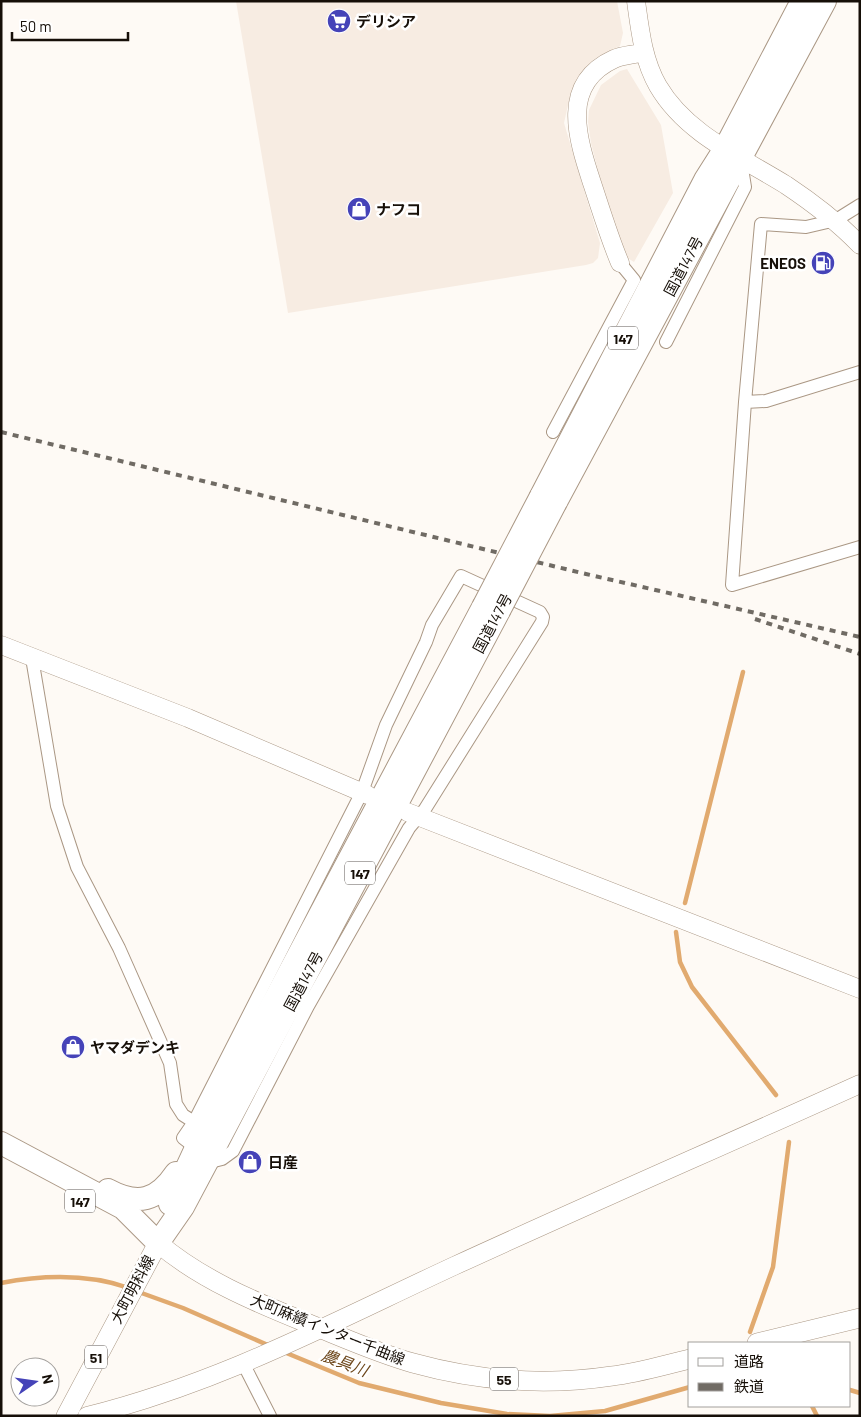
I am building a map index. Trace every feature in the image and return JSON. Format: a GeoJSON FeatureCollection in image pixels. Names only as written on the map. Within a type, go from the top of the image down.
{"type":"FeatureCollection","features":[{"type":"Feature","properties":{"kind":"highway","name":"国道147号"},"geometry":{"type":"LineString","coordinates":[[732,155],[802,1]]}},
{"type":"Feature","properties":{"kind":"highway","name":"国道147号"},"geometry":{"type":"LineString","coordinates":[[158,1243],[184,1206],[202,1153],[732,155],[825,1]]}},
{"type":"Feature","properties":{"kind":"highway","name":"147"},"geometry":{"type":"LineString","coordinates":[[1,1143],[123,1208],[158,1243]]}},
{"type":"Feature","properties":{"kind":"highway","name":"147"},"geometry":{"type":"LineString","coordinates":[[50,1169],[66,1168],[129,1200],[155,1195],[165,1189],[188,1156],[202,1153]]}},
{"type":"Feature","properties":{"kind":"highway","name":"147"},"geometry":{"type":"LineString","coordinates":[[1,1159],[158,1243]]}},
{"type":"Feature","properties":{"kind":"main road","name":"大町麻績インター千曲線"},"geometry":{"type":"LineString","coordinates":[[158,1243],[200,1274],[288,1316],[413,1363],[488,1378],[544,1382],[614,1376],[688,1359]]}},
{"type":"Feature","properties":{"kind":"main road","name":"大町明科線"},"geometry":{"type":"LineString","coordinates":[[66,1416],[126,1299],[158,1243]]}},
{"type":"Feature","properties":{"kind":"main road"},"geometry":{"type":"LineString","coordinates":[[761,1342],[860,1318]]}},
{"type":"Feature","properties":{"kind":"street"},"geometry":{"type":"LineString","coordinates":[[636,1],[644,52],[657,85],[671,103],[732,155],[785,185],[836,220],[860,245]]}},
{"type":"Feature","properties":{"kind":"street"},"geometry":{"type":"LineString","coordinates":[[553,432],[634,280],[620,263],[581,151],[576,121],[577,101],[590,78],[600,69],[614,60],[644,52]]}},
{"type":"Feature","properties":{"kind":"street"},"geometry":{"type":"LineString","coordinates":[[666,342],[745,187],[732,155]]}},
{"type":"Feature","properties":{"kind":"street"},"geometry":{"type":"LineString","coordinates":[[860,205],[836,220],[806,227],[761,224],[745,402],[732,585],[860,547]]}},
{"type":"Feature","properties":{"kind":"street"},"geometry":{"type":"LineString","coordinates":[[745,402],[766,401],[860,372]]}},
{"type":"Feature","properties":{"kind":"street"},"geometry":{"type":"LineString","coordinates":[[461,576],[540,612],[543,617],[430,801],[413,814],[308,1006],[233,1151],[222,1159],[214,1161],[183,1138],[194,1122],[365,793],[386,725],[426,642],[432,625],[461,576]]}},
{"type":"Feature","properties":{"kind":"street"},"geometry":{"type":"LineString","coordinates":[[1,645],[188,718],[365,793]]}},
{"type":"Feature","properties":{"kind":"street"},"geometry":{"type":"LineString","coordinates":[[32,658],[57,806],[77,867],[119,948],[170,1063],[176,1104],[183,1115],[194,1122]]}},
{"type":"Feature","properties":{"kind":"street"},"geometry":{"type":"LineString","coordinates":[[413,814],[860,989]]}},
{"type":"Feature","properties":{"kind":"street"},"geometry":{"type":"LineString","coordinates":[[87,1416],[147,1400],[244,1365],[457,1265],[860,1084]]}},
{"type":"Feature","properties":{"kind":"street"},"geometry":{"type":"LineString","coordinates":[[244,1365],[270,1416]]}},
{"type":"Feature","properties":{"kind":"shaded area"},"geometry":{"type":"Polygon","coordinates":[[[236,1],[617,1],[623,33],[620,46],[593,60],[581,75],[571,92],[564,123],[600,243],[598,258],[593,263],[586,265],[288,313],[236,1]]]}},
{"type":"Feature","properties":{"kind":"shaded area"},"geometry":{"type":"Polygon","coordinates":[[[627,69],[661,125],[673,193],[634,262],[626,257],[605,198],[591,143],[588,122],[589,110],[601,85],[620,71],[627,69]]]}},
{"type":"Feature","properties":{"kind":"waterway"},"geometry":{"type":"LineString","coordinates":[[685,903],[743,672]]}},
{"type":"Feature","properties":{"kind":"waterway"},"geometry":{"type":"LineString","coordinates":[[676,932],[680,962],[692,987],[776,1095]]}},
{"type":"Feature","properties":{"kind":"waterway"},"geometry":{"type":"LineString","coordinates":[[750,1332],[773,1267],[789,1142]]}},
{"type":"Feature","properties":{"kind":"waterway","name":"農具川"},"geometry":{"type":"LineString","coordinates":[[1,1283],[33,1278],[66,1277],[98,1280],[129,1288]]}},
{"type":"Feature","properties":{"kind":"waterway","name":"農具川"},"geometry":{"type":"LineString","coordinates":[[136,1291],[183,1308],[270,1346]]}},
{"type":"Feature","properties":{"kind":"waterway","name":"農具川"},"geometry":{"type":"LineString","coordinates":[[284,1352],[359,1383],[441,1403],[507,1414],[550,1416],[605,1411],[688,1388]]}},
{"type":"Feature","properties":{"kind":"waterway","name":"農具川"},"geometry":{"type":"LineString","coordinates":[[851,1390],[860,1393]]}},
{"type":"Feature","properties":{"kind":"waterway"},"geometry":{"type":"LineString","coordinates":[[812,1407],[817,1416]]}},
{"type":"Feature","properties":{"kind":"railway"},"geometry":{"type":"LineString","coordinates":[[1,432],[586,574],[860,637]]}},
{"type":"Feature","properties":{"kind":"railway"},"geometry":{"type":"LineString","coordinates":[[755,619],[860,654]]}},
{"type":"Feature","properties":{"kind":"place","name":"デリシア"},"geometry":{"type":"Point","coordinates":[339,21]}},
{"type":"Feature","properties":{"kind":"place","name":"ナフコ"},"geometry":{"type":"Point","coordinates":[359,209]}},
{"type":"Feature","properties":{"kind":"place","name":"ENEOS"},"geometry":{"type":"Point","coordinates":[823,263]}},
{"type":"Feature","properties":{"kind":"place","name":"ヤマダデンキ"},"geometry":{"type":"Point","coordinates":[73,1047]}},
{"type":"Feature","properties":{"kind":"place","name":"日産"},"geometry":{"type":"Point","coordinates":[250,1162]}}]}
